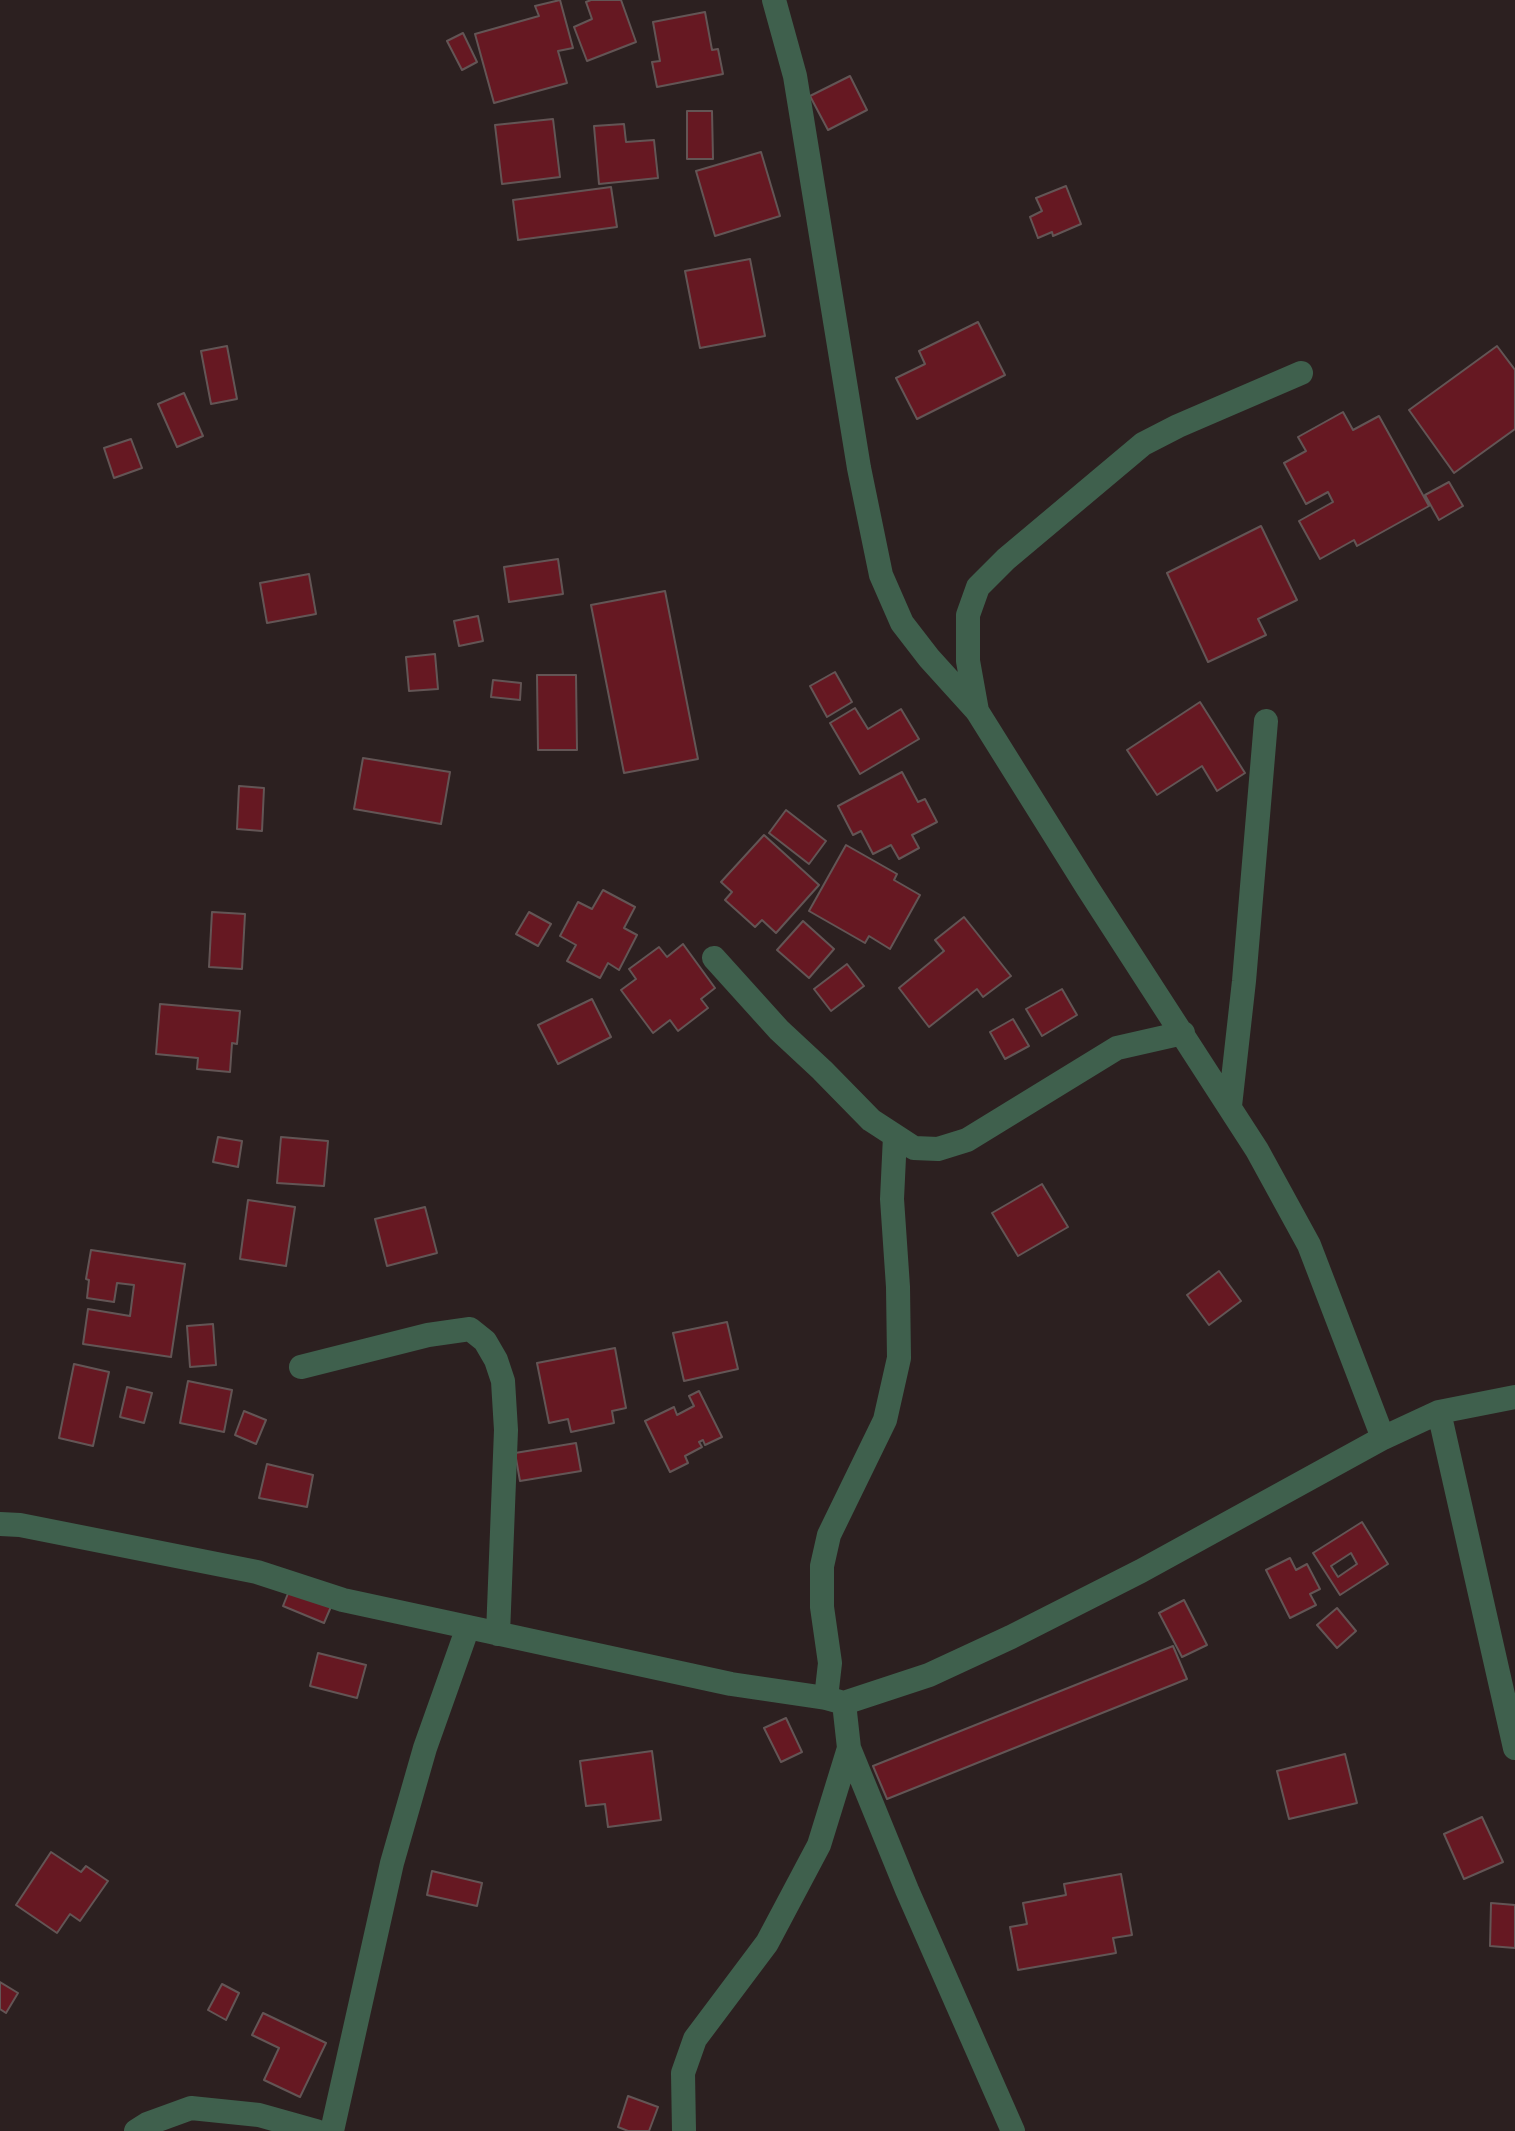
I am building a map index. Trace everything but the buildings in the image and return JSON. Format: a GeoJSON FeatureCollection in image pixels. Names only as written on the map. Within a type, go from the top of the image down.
{"type":"FeatureCollection","features":[{"type":"Feature","properties":{"kind":"street"},"geometry":{"type":"LineString","coordinates":[[774,0],[795,76],[859,468],[881,575],[902,623],[977,711],[1257,1150],[1309,1245],[1383,1438]]}},
{"type":"Feature","properties":{"kind":"street"},"geometry":{"type":"LineString","coordinates":[[977,711],[968,661],[968,615],[978,587],[1006,559],[1143,444],[1301,373]]}},
{"type":"Feature","properties":{"kind":"street"},"geometry":{"type":"LineString","coordinates":[[1230,1106],[1266,721]]}},
{"type":"Feature","properties":{"kind":"street"},"geometry":{"type":"LineString","coordinates":[[714,958],[779,1030],[871,1120],[914,1148],[938,1149],[967,1140],[1117,1048],[1183,1033]]}},
{"type":"Feature","properties":{"kind":"street"},"geometry":{"type":"LineString","coordinates":[[895,1136],[892,1199],[899,1358],[885,1420],[829,1535],[822,1566],[822,1607],[835,1701],[849,1748],[907,1890],[1013,2131]]}},
{"type":"Feature","properties":{"kind":"street"},"geometry":{"type":"LineString","coordinates":[[301,1367],[428,1335],[470,1329],[485,1341],[503,1381],[506,1430],[498,1634]]}},
{"type":"Feature","properties":{"kind":"street"},"geometry":{"type":"LineString","coordinates":[[0,1524],[20,1525],[257,1572],[343,1600],[731,1684],[835,1701],[929,1675],[1011,1637],[1141,1571],[1383,1438],[1439,1412],[1515,1397]]}},
{"type":"Feature","properties":{"kind":"street"},"geometry":{"type":"LineString","coordinates":[[1439,1412],[1515,1748]]}},
{"type":"Feature","properties":{"kind":"street"},"geometry":{"type":"LineString","coordinates":[[332,2131],[392,1863],[425,1748],[468,1627]]}},
{"type":"Feature","properties":{"kind":"street"},"geometry":{"type":"LineString","coordinates":[[684,2131],[683,2073],[695,2039],[767,1943],[819,1845],[849,1748]]}},
{"type":"Feature","properties":{"kind":"street"},"geometry":{"type":"LineString","coordinates":[[136,2131],[191,2108],[259,2115],[316,2131]]}}]}
